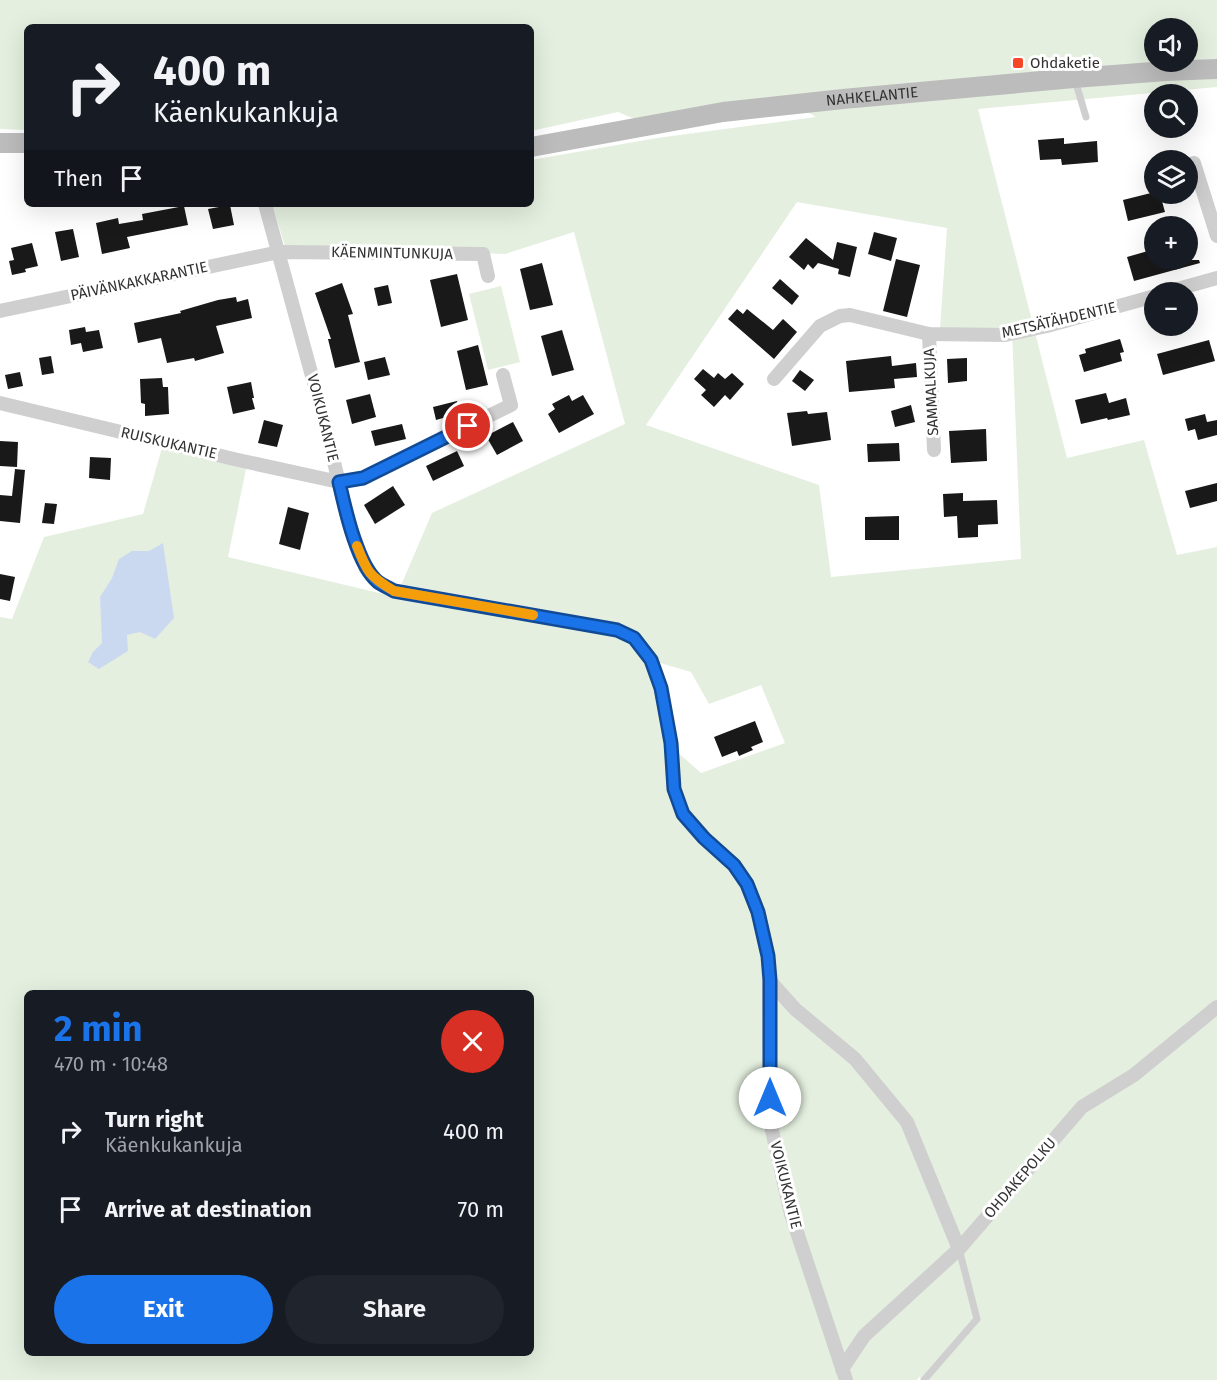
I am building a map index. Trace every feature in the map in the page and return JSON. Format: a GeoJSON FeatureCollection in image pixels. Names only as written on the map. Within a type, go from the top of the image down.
{"type":"FeatureCollection","features":[{"type":"Feature","properties":{"kind":"main road","name":"NAHKELANTIE"},"geometry":{"type":"LineString","coordinates":[[534,146],[723,112],[1074,78],[1217,69]]}},
{"type":"Feature","properties":{"kind":"main road"},"geometry":{"type":"LineString","coordinates":[[0,143],[24,143]]}},
{"type":"Feature","properties":{"kind":"street"},"geometry":{"type":"LineString","coordinates":[[1198,176],[1217,236]]}},
{"type":"Feature","properties":{"kind":"street","name":"VOIKUKANTIE"},"geometry":{"type":"LineString","coordinates":[[266,207],[324,420],[348,521],[366,569],[377,582],[394,591],[617,630],[634,638],[651,660],[661,688],[671,743],[674,789],[683,814],[704,838],[734,865],[747,884],[758,912],[768,956],[770,980],[770,1122],[791,1214],[844,1374]]}},
{"type":"Feature","properties":{"kind":"street","name":"KÄENMINTUNKUJA"},"geometry":{"type":"LineString","coordinates":[[279,252],[483,254],[488,276]]}},
{"type":"Feature","properties":{"kind":"street","name":"PÄIVÄNKAKKARANTIE"},"geometry":{"type":"LineString","coordinates":[[0,311],[279,252]]}},
{"type":"Feature","properties":{"kind":"street"},"geometry":{"type":"LineString","coordinates":[[1198,283],[1217,278]]}},
{"type":"Feature","properties":{"kind":"street","name":"METSÄTÄHDENTIE"},"geometry":{"type":"LineString","coordinates":[[774,379],[820,326],[840,316],[850,315],[928,334],[1005,335],[1047,326],[1144,299]]}},
{"type":"Feature","properties":{"kind":"street","name":"SAMMALKUJA"},"geometry":{"type":"LineString","coordinates":[[928,334],[934,450]]}},
{"type":"Feature","properties":{"kind":"street"},"geometry":{"type":"LineString","coordinates":[[339,482],[363,478],[511,405],[503,375]]}},
{"type":"Feature","properties":{"kind":"street","name":"RUISKUKANTIE"},"geometry":{"type":"LineString","coordinates":[[0,403],[339,482]]}},
{"type":"Feature","properties":{"kind":"street"},"geometry":{"type":"LineString","coordinates":[[770,980],[795,1009],[855,1059],[907,1122],[958,1249]]}},
{"type":"Feature","properties":{"kind":"street","name":"OHDAKEPOLKU"},"geometry":{"type":"LineString","coordinates":[[844,1374],[864,1336],[958,1249],[1082,1107],[1134,1076],[1217,1007]]}},
{"type":"Feature","properties":{"kind":"lane"},"geometry":{"type":"LineString","coordinates":[[1074,78],[1086,117]]}},
{"type":"Feature","properties":{"kind":"lane"},"geometry":{"type":"LineString","coordinates":[[924,1380],[977,1319],[958,1249]]}},
{"type":"Feature","properties":{"kind":"green space"},"geometry":{"type":"Polygon","coordinates":[[[0,0],[1217,0],[1217,87],[1198,89],[1198,84],[1144,84],[1144,94],[978,109],[1067,458],[1144,440],[1177,555],[1217,547],[1217,1380],[923,1380],[919,1377],[917,1380],[851,1380],[796,1214],[775,1122],[762,911],[687,812],[677,789],[676,751],[701,773],[785,743],[761,685],[709,704],[691,672],[657,662],[639,636],[400,588],[432,513],[625,424],[574,232],[505,254],[285,246],[273,207],[534,207],[534,159],[657,138],[816,117],[785,98],[637,120],[618,112],[534,130],[534,24],[24,24],[24,130],[0,129],[0,0]],[[797,202],[646,425],[819,485],[831,577],[1021,559],[1012,330],[940,329],[947,228],[797,202]]]}},
{"type":"Feature","properties":{"kind":"green space"},"geometry":{"type":"Polygon","coordinates":[[[501,286],[520,362],[488,370],[469,294],[501,286]]]}},
{"type":"Feature","properties":{"kind":"green space"},"geometry":{"type":"Polygon","coordinates":[[[162,448],[246,469],[228,557],[396,597],[614,633],[631,642],[646,662],[657,690],[669,790],[732,868],[743,885],[753,914],[763,958],[765,1123],[841,1380],[0,1380],[0,617],[12,619],[44,537],[143,514],[162,448]]]}},
{"type":"Feature","properties":{"kind":"water"},"geometry":{"type":"Polygon","coordinates":[[[163,543],[174,618],[155,639],[140,632],[127,635],[128,651],[99,669],[88,662],[93,652],[102,643],[100,597],[112,578],[119,559],[132,551],[149,551],[163,543]]]}},
{"type":"Feature","properties":{"kind":"building"},"geometry":{"type":"Polygon","coordinates":[[[1064,138],[1064,144],[1097,141],[1098,162],[1062,165],[1061,159],[1040,160],[1038,140],[1064,138]]]}},
{"type":"Feature","properties":{"kind":"building"},"geometry":{"type":"Polygon","coordinates":[[[1144,195],[1144,204],[1163,204],[1165,212],[1128,221],[1123,200],[1144,195]]]}},
{"type":"Feature","properties":{"kind":"building"},"geometry":{"type":"Polygon","coordinates":[[[184,207],[188,225],[127,237],[130,248],[102,254],[96,223],[118,218],[119,224],[143,220],[142,214],[184,207]]]}},
{"type":"Feature","properties":{"kind":"building"},"geometry":{"type":"Polygon","coordinates":[[[230,207],[234,225],[213,229],[208,209],[230,207]]]}},
{"type":"Feature","properties":{"kind":"building"},"geometry":{"type":"Polygon","coordinates":[[[73,229],[79,257],[61,261],[55,232],[73,229]]]}},
{"type":"Feature","properties":{"kind":"building"},"geometry":{"type":"Polygon","coordinates":[[[874,232],[897,238],[891,261],[868,254],[874,232]]]}},
{"type":"Feature","properties":{"kind":"building"},"geometry":{"type":"Polygon","coordinates":[[[806,238],[833,260],[837,242],[857,247],[850,277],[838,274],[839,269],[818,263],[813,269],[808,264],[804,270],[789,257],[806,238]]]}},
{"type":"Feature","properties":{"kind":"building"},"geometry":{"type":"Polygon","coordinates":[[[32,243],[38,266],[12,275],[9,261],[14,260],[11,248],[32,243]]]}},
{"type":"Feature","properties":{"kind":"building"},"geometry":{"type":"Polygon","coordinates":[[[1144,252],[1144,270],[1174,270],[1134,281],[1127,257],[1144,252]]]}},
{"type":"Feature","properties":{"kind":"building"},"geometry":{"type":"Polygon","coordinates":[[[896,259],[920,265],[907,317],[883,311],[896,259]]]}},
{"type":"Feature","properties":{"kind":"building"},"geometry":{"type":"Polygon","coordinates":[[[542,263],[553,305],[530,310],[520,269],[542,263]]]}},
{"type":"Feature","properties":{"kind":"building"},"geometry":{"type":"Polygon","coordinates":[[[457,274],[468,320],[441,327],[430,280],[457,274]]]}},
{"type":"Feature","properties":{"kind":"building"},"geometry":{"type":"Polygon","coordinates":[[[780,279],[799,296],[792,305],[772,288],[780,279]]]}},
{"type":"Feature","properties":{"kind":"building"},"geometry":{"type":"Polygon","coordinates":[[[342,283],[353,314],[348,315],[360,362],[335,368],[328,339],[331,339],[315,293],[342,283]]]}},
{"type":"Feature","properties":{"kind":"building"},"geometry":{"type":"Polygon","coordinates":[[[388,285],[392,303],[378,306],[374,288],[388,285]]]}},
{"type":"Feature","properties":{"kind":"building"},"geometry":{"type":"Polygon","coordinates":[[[236,297],[237,302],[248,299],[252,318],[216,326],[224,353],[195,361],[194,358],[167,363],[161,338],[138,343],[134,323],[181,313],[180,311],[236,297]]]}},
{"type":"Feature","properties":{"kind":"building"},"geometry":{"type":"Polygon","coordinates":[[[737,309],[743,314],[747,309],[773,330],[783,319],[797,332],[774,359],[728,319],[737,309]]]}},
{"type":"Feature","properties":{"kind":"building"},"geometry":{"type":"Polygon","coordinates":[[[85,327],[86,332],[99,330],[103,348],[83,352],[81,343],[71,345],[69,330],[85,327]]]}},
{"type":"Feature","properties":{"kind":"building"},"geometry":{"type":"Polygon","coordinates":[[[562,330],[574,370],[552,376],[541,336],[562,330]]]}},
{"type":"Feature","properties":{"kind":"building"},"geometry":{"type":"Polygon","coordinates":[[[1120,339],[1124,352],[1120,353],[1122,361],[1084,372],[1079,355],[1086,353],[1085,349],[1120,339]]]}},
{"type":"Feature","properties":{"kind":"building"},"geometry":{"type":"Polygon","coordinates":[[[1209,340],[1215,361],[1163,375],[1157,354],[1209,340]]]}},
{"type":"Feature","properties":{"kind":"building"},"geometry":{"type":"Polygon","coordinates":[[[478,345],[488,385],[466,390],[457,351],[478,345]]]}},
{"type":"Feature","properties":{"kind":"building"},"geometry":{"type":"Polygon","coordinates":[[[51,356],[54,373],[42,375],[39,358],[51,356]]]}},
{"type":"Feature","properties":{"kind":"building"},"geometry":{"type":"Polygon","coordinates":[[[891,356],[892,366],[916,363],[917,377],[894,379],[895,388],[849,392],[846,361],[891,356]]]}},
{"type":"Feature","properties":{"kind":"building"},"geometry":{"type":"Polygon","coordinates":[[[385,357],[390,375],[368,380],[364,362],[385,357]]]}},
{"type":"Feature","properties":{"kind":"building"},"geometry":{"type":"Polygon","coordinates":[[[967,358],[967,381],[948,383],[947,359],[967,358]]]}},
{"type":"Feature","properties":{"kind":"building"},"geometry":{"type":"Polygon","coordinates":[[[703,369],[714,378],[718,373],[725,379],[732,373],[744,384],[730,400],[725,395],[714,407],[701,395],[706,390],[694,379],[703,369]]]}},
{"type":"Feature","properties":{"kind":"building"},"geometry":{"type":"Polygon","coordinates":[[[800,370],[814,380],[805,391],[792,381],[800,370]]]}},
{"type":"Feature","properties":{"kind":"building"},"geometry":{"type":"Polygon","coordinates":[[[20,372],[23,386],[8,389],[5,375],[20,372]]]}},
{"type":"Feature","properties":{"kind":"building"},"geometry":{"type":"Polygon","coordinates":[[[162,378],[163,387],[168,387],[169,414],[145,416],[145,404],[141,403],[140,379],[162,378]]]}},
{"type":"Feature","properties":{"kind":"building"},"geometry":{"type":"Polygon","coordinates":[[[251,382],[255,409],[233,414],[227,387],[251,382]]]}},
{"type":"Feature","properties":{"kind":"building"},"geometry":{"type":"Polygon","coordinates":[[[1106,393],[1109,403],[1126,398],[1130,415],[1081,424],[1075,400],[1106,393]]]}},
{"type":"Feature","properties":{"kind":"building"},"geometry":{"type":"Polygon","coordinates":[[[370,394],[376,417],[352,424],[346,400],[370,394]]]}},
{"type":"Feature","properties":{"kind":"building"},"geometry":{"type":"Polygon","coordinates":[[[569,395],[572,401],[583,395],[594,414],[559,433],[548,414],[555,409],[552,404],[569,395]]]}},
{"type":"Feature","properties":{"kind":"building"},"geometry":{"type":"Polygon","coordinates":[[[457,401],[461,413],[436,420],[433,407],[457,401]]]}},
{"type":"Feature","properties":{"kind":"building"},"geometry":{"type":"Polygon","coordinates":[[[911,405],[915,422],[895,427],[891,411],[911,405]]]}},
{"type":"Feature","properties":{"kind":"building"},"geometry":{"type":"Polygon","coordinates":[[[807,411],[808,414],[827,412],[831,440],[792,446],[787,413],[807,411]]]}},
{"type":"Feature","properties":{"kind":"building"},"geometry":{"type":"Polygon","coordinates":[[[1205,414],[1207,422],[1217,420],[1217,435],[1198,440],[1195,429],[1188,431],[1185,419],[1205,414]]]}},
{"type":"Feature","properties":{"kind":"building"},"geometry":{"type":"Polygon","coordinates":[[[264,420],[283,425],[277,447],[258,443],[264,420]]]}},
{"type":"Feature","properties":{"kind":"building"},"geometry":{"type":"Polygon","coordinates":[[[513,422],[523,441],[497,455],[486,436],[513,422]]]}},
{"type":"Feature","properties":{"kind":"building"},"geometry":{"type":"Polygon","coordinates":[[[402,424],[406,439],[375,446],[371,431],[402,424]]]}},
{"type":"Feature","properties":{"kind":"building"},"geometry":{"type":"Polygon","coordinates":[[[986,429],[987,461],[951,463],[949,431],[986,429]]]}},
{"type":"Feature","properties":{"kind":"building"},"geometry":{"type":"Polygon","coordinates":[[[0,441],[18,442],[17,467],[0,466],[0,441]]]}},
{"type":"Feature","properties":{"kind":"building"},"geometry":{"type":"Polygon","coordinates":[[[899,443],[900,461],[868,462],[867,444],[899,443]]]}},
{"type":"Feature","properties":{"kind":"building"},"geometry":{"type":"Polygon","coordinates":[[[457,451],[464,466],[433,481],[426,466],[457,451]]]}},
{"type":"Feature","properties":{"kind":"building"},"geometry":{"type":"Polygon","coordinates":[[[90,457],[111,458],[110,480],[89,478],[90,457]]]}},
{"type":"Feature","properties":{"kind":"building"},"geometry":{"type":"Polygon","coordinates":[[[15,469],[25,470],[20,523],[0,521],[0,495],[12,496],[15,469]]]}},
{"type":"Feature","properties":{"kind":"building"},"geometry":{"type":"Polygon","coordinates":[[[1217,483],[1217,501],[1190,508],[1185,491],[1217,483]]]}},
{"type":"Feature","properties":{"kind":"building"},"geometry":{"type":"Polygon","coordinates":[[[393,486],[405,505],[375,524],[364,505],[393,486]]]}},
{"type":"Feature","properties":{"kind":"building"},"geometry":{"type":"Polygon","coordinates":[[[963,493],[963,501],[997,500],[998,524],[978,525],[978,537],[958,538],[957,516],[944,517],[943,494],[963,493]]]}},
{"type":"Feature","properties":{"kind":"building"},"geometry":{"type":"Polygon","coordinates":[[[45,503],[57,504],[54,524],[42,523],[45,503]]]}},
{"type":"Feature","properties":{"kind":"building"},"geometry":{"type":"Polygon","coordinates":[[[288,507],[309,513],[300,550],[279,544],[288,507]]]}},
{"type":"Feature","properties":{"kind":"building"},"geometry":{"type":"Polygon","coordinates":[[[899,516],[899,540],[865,540],[865,517],[899,516]]]}},
{"type":"Feature","properties":{"kind":"building"},"geometry":{"type":"Polygon","coordinates":[[[0,574],[15,577],[10,601],[0,599],[0,574]]]}},
{"type":"Feature","properties":{"kind":"building"},"geometry":{"type":"Polygon","coordinates":[[[755,721],[763,742],[751,747],[753,750],[739,756],[737,751],[722,757],[714,737],[755,721]]]}},
{"type":"Feature","properties":{"kind":"slow traffic"},"geometry":{"type":"LineString","coordinates":[[357,546],[366,569],[377,582],[394,591],[533,615]]}},
{"type":"Feature","properties":{"kind":"place","name":"Ohdaketie"},"geometry":{"type":"Point","coordinates":[1018,63]}},
{"type":"Feature","properties":{"kind":"route"},"geometry":{"type":"LineString","coordinates":[[468,426],[363,478],[339,482],[348,521],[366,569],[377,582],[394,591],[617,630],[634,638],[651,660],[661,688],[671,743],[674,789],[683,814],[704,838],[734,865],[747,884],[758,912],[768,956],[770,980],[770,1098]]}}]}
